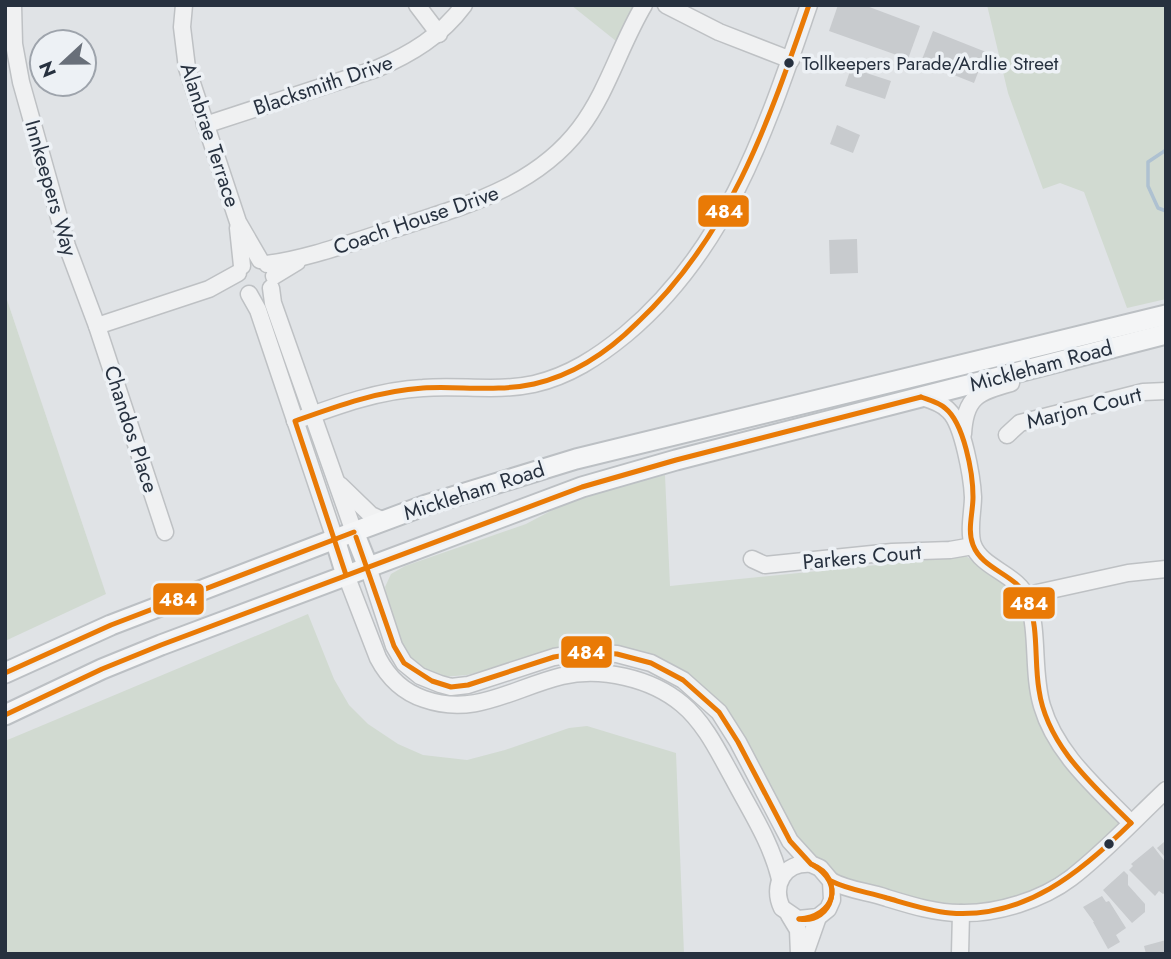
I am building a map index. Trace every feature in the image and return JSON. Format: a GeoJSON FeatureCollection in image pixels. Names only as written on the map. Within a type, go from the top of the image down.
{"type":"FeatureCollection","features":[{"type":"Feature","properties":{"kind":"main road","name":"Mickleham Road"},"geometry":{"type":"LineString","coordinates":[[5,673],[111,625],[335,539],[498,481],[576,459],[1166,315]]}},
{"type":"Feature","properties":{"kind":"main road","name":"Mickleham Road"},"geometry":{"type":"LineString","coordinates":[[5,715],[102,669],[582,487],[676,460],[1166,334]]}},
{"type":"Feature","properties":{"kind":"main road"},"geometry":{"type":"LineString","coordinates":[[354,532],[368,567]]}},
{"type":"Feature","properties":{"kind":"main road"},"geometry":{"type":"LineString","coordinates":[[335,539],[346,575]]}},
{"type":"Feature","properties":{"kind":"street","name":"Innkeepers Way"},"geometry":{"type":"LineString","coordinates":[[13,5],[15,44],[25,101],[66,246],[97,326]]}},
{"type":"Feature","properties":{"kind":"street","name":"Alanbrae Terrace"},"geometry":{"type":"LineString","coordinates":[[184,5],[183,50],[205,125],[238,222],[268,272],[273,303],[354,532]]}},
{"type":"Feature","properties":{"kind":"street"},"geometry":{"type":"LineString","coordinates":[[417,5],[439,34]]}},
{"type":"Feature","properties":{"kind":"street","name":"Blacksmith Drive"},"geometry":{"type":"LineString","coordinates":[[205,125],[376,69],[408,54],[439,34],[464,5]]}},
{"type":"Feature","properties":{"kind":"street","name":"Coach House Drive"},"geometry":{"type":"LineString","coordinates":[[268,272],[485,198],[512,186],[535,171],[564,146],[596,105],[631,27],[644,5]]}},
{"type":"Feature","properties":{"kind":"street"},"geometry":{"type":"LineString","coordinates":[[666,5],[719,32],[791,60]]}},
{"type":"Feature","properties":{"kind":"street"},"geometry":{"type":"LineString","coordinates":[[295,421],[399,390],[423,387],[501,389],[534,384],[571,371],[612,345],[650,313],[675,285],[719,226],[748,167],[791,60],[809,5]]}},
{"type":"Feature","properties":{"kind":"street","name":"Alanbrae Terrace"},"geometry":{"type":"LineString","coordinates":[[238,222],[242,280],[258,310],[335,539]]}},
{"type":"Feature","properties":{"kind":"street"},"geometry":{"type":"LineString","coordinates":[[250,260],[268,272],[261,295],[242,280],[250,260]]}},
{"type":"Feature","properties":{"kind":"street"},"geometry":{"type":"LineString","coordinates":[[97,326],[242,280]]}},
{"type":"Feature","properties":{"kind":"street","name":"Chandos Place"},"geometry":{"type":"LineString","coordinates":[[97,326],[164,532]]}},
{"type":"Feature","properties":{"kind":"street"},"geometry":{"type":"LineString","coordinates":[[963,443],[965,410],[978,395],[994,388],[1086,363],[1143,339]]}},
{"type":"Feature","properties":{"kind":"street","name":"Marjon Court"},"geometry":{"type":"LineString","coordinates":[[1007,435],[1020,423],[1143,392],[1166,391]]}},
{"type":"Feature","properties":{"kind":"street"},"geometry":{"type":"LineString","coordinates":[[921,397],[938,403],[949,411],[955,420],[963,443],[973,496],[973,546],[981,557],[1010,578],[1027,598],[1033,625],[1042,706],[1053,731],[1068,758],[1131,823]]}},
{"type":"Feature","properties":{"kind":"street"},"geometry":{"type":"LineString","coordinates":[[336,480],[371,515],[384,521]]}},
{"type":"Feature","properties":{"kind":"street","name":"Parkers Court"},"geometry":{"type":"LineString","coordinates":[[752,559],[765,565],[973,546]]}},
{"type":"Feature","properties":{"kind":"street"},"geometry":{"type":"LineString","coordinates":[[368,567],[394,646],[404,663],[420,676],[440,684],[451,687],[468,685],[554,657],[585,652],[617,654],[651,663],[683,680],[719,712],[738,742],[790,841],[811,864],[847,890],[879,895],[908,905],[961,914],[1030,901],[1069,880],[1166,790]]}},
{"type":"Feature","properties":{"kind":"street"},"geometry":{"type":"LineString","coordinates":[[1027,598],[1037,593],[1128,573],[1166,569]]}},
{"type":"Feature","properties":{"kind":"street"},"geometry":{"type":"LineString","coordinates":[[346,575],[384,670],[408,693],[442,705],[472,705],[564,676],[592,673],[624,676],[654,687],[682,704],[717,748],[774,853],[780,879],[778,900],[798,930],[799,954]]}},
{"type":"Feature","properties":{"kind":"street"},"geometry":{"type":"LineString","coordinates":[[780,879],[794,866],[811,864]]}},
{"type":"Feature","properties":{"kind":"street"},"geometry":{"type":"LineString","coordinates":[[805,954],[823,913],[832,900],[831,881]]}},
{"type":"Feature","properties":{"kind":"street"},"geometry":{"type":"LineString","coordinates":[[789,915],[799,919],[879,895]]}},
{"type":"Feature","properties":{"kind":"street"},"geometry":{"type":"LineString","coordinates":[[960,954],[961,914]]}},
{"type":"Feature","properties":{"kind":"shaded area"},"geometry":{"type":"Polygon","coordinates":[[[571,5],[636,5],[616,41],[571,5]]]}},
{"type":"Feature","properties":{"kind":"shaded area"},"geometry":{"type":"Polygon","coordinates":[[[987,5],[1166,5],[1166,299],[1127,308],[1084,192],[1060,183],[1043,189],[1008,93],[987,5]]]}},
{"type":"Feature","properties":{"kind":"shaded area"},"geometry":{"type":"Polygon","coordinates":[[[5,294],[106,594],[5,641],[5,294]]]}},
{"type":"Feature","properties":{"kind":"shaded area"},"geometry":{"type":"Polygon","coordinates":[[[665,475],[670,586],[966,556],[1001,581],[1017,602],[1027,626],[1045,730],[1063,763],[1122,822],[1065,874],[1027,896],[960,906],[905,898],[878,887],[849,883],[792,837],[688,676],[654,655],[613,644],[582,644],[467,675],[442,677],[422,670],[406,657],[390,615],[385,587],[391,574],[405,566],[526,524],[579,496],[665,475]]]}},
{"type":"Feature","properties":{"kind":"shaded area"},"geometry":{"type":"Polygon","coordinates":[[[308,614],[334,679],[349,705],[368,724],[398,744],[423,755],[467,760],[569,728],[587,726],[676,753],[684,954],[5,954],[5,741],[308,614]]]}},
{"type":"Feature","properties":{"kind":"building"},"geometry":{"type":"Polygon","coordinates":[[[838,5],[864,5],[920,26],[908,59],[829,31],[838,5]]]}},
{"type":"Feature","properties":{"kind":"building"},"geometry":{"type":"Polygon","coordinates":[[[933,31],[986,52],[974,83],[921,62],[933,31]]]}},
{"type":"Feature","properties":{"kind":"building"},"geometry":{"type":"Polygon","coordinates":[[[851,68],[891,81],[885,99],[845,86],[851,68]]]}},
{"type":"Feature","properties":{"kind":"building"},"geometry":{"type":"Polygon","coordinates":[[[837,125],[860,135],[853,153],[830,144],[837,125]]]}},
{"type":"Feature","properties":{"kind":"building"},"geometry":{"type":"Polygon","coordinates":[[[857,239],[858,273],[830,274],[829,240],[857,239]]]}},
{"type":"Feature","properties":{"kind":"building"},"geometry":{"type":"Polygon","coordinates":[[[1164,842],[1166,844],[1164,856],[1157,848],[1164,842]]]}},
{"type":"Feature","properties":{"kind":"building"},"geometry":{"type":"Polygon","coordinates":[[[1153,846],[1166,863],[1166,892],[1163,894],[1159,891],[1155,896],[1129,870],[1133,866],[1131,864],[1153,846]]]}},
{"type":"Feature","properties":{"kind":"building"},"geometry":{"type":"Polygon","coordinates":[[[1124,871],[1128,875],[1128,885],[1145,904],[1145,912],[1132,923],[1103,890],[1124,871]]]}},
{"type":"Feature","properties":{"kind":"building"},"geometry":{"type":"Polygon","coordinates":[[[1102,896],[1106,902],[1109,901],[1126,928],[1116,935],[1120,942],[1108,949],[1083,907],[1102,896]]]}},
{"type":"Feature","properties":{"kind":"building"},"geometry":{"type":"Polygon","coordinates":[[[1166,940],[1166,954],[1146,954],[1144,946],[1166,940]]]}},
{"type":"Feature","properties":{"kind":"waterway"},"geometry":{"type":"LineString","coordinates":[[1166,150],[1148,162],[1148,186],[1158,208],[1166,211]]}},
{"type":"Feature","properties":{"kind":"transit line","name":"484"},"geometry":{"type":"LineString","coordinates":[[346,575],[295,421],[390,392],[423,388],[506,388],[534,384],[563,375],[590,361],[615,343],[669,289],[697,253],[721,215],[761,135],[809,5]]}},
{"type":"Feature","properties":{"kind":"transit line","name":"484"},"geometry":{"type":"LineString","coordinates":[[921,397],[945,408],[952,415],[962,436],[973,487],[970,527],[973,545],[984,561],[1017,584],[1028,600],[1034,622],[1039,690],[1051,729],[1087,779],[1131,823]]}},
{"type":"Feature","properties":{"kind":"transit line","name":"484"},"geometry":{"type":"LineString","coordinates":[[5,715],[102,669],[161,645],[582,487],[921,397]]}},
{"type":"Feature","properties":{"kind":"transit line","name":"484"},"geometry":{"type":"LineString","coordinates":[[5,673],[111,625],[354,532]]}},
{"type":"Feature","properties":{"kind":"transit line","name":"484"},"geometry":{"type":"LineString","coordinates":[[356,537],[394,646],[404,663],[432,681],[451,687],[468,685],[554,657],[585,652],[617,654],[651,663],[683,680],[719,712],[738,742],[790,841],[811,864]]}},
{"type":"Feature","properties":{"kind":"transit line","name":"484"},"geometry":{"type":"LineString","coordinates":[[831,881],[942,912],[977,913],[1003,908],[1027,900],[1072,875],[1131,823]]}},
{"type":"Feature","properties":{"kind":"transit line","name":"484"},"geometry":{"type":"LineString","coordinates":[[799,919],[811,919],[820,915],[831,899],[829,879],[813,865]]}},
{"type":"Feature","properties":{"kind":"transit line","name":"484"},"geometry":{"type":"LineString","coordinates":[[799,919],[820,912],[831,898],[829,881],[813,865]]}},
{"type":"Feature","properties":{"kind":"place","name":"Tollkeepers Parade/Ardlie Street"},"geometry":{"type":"Point","coordinates":[789,63]}}]}
